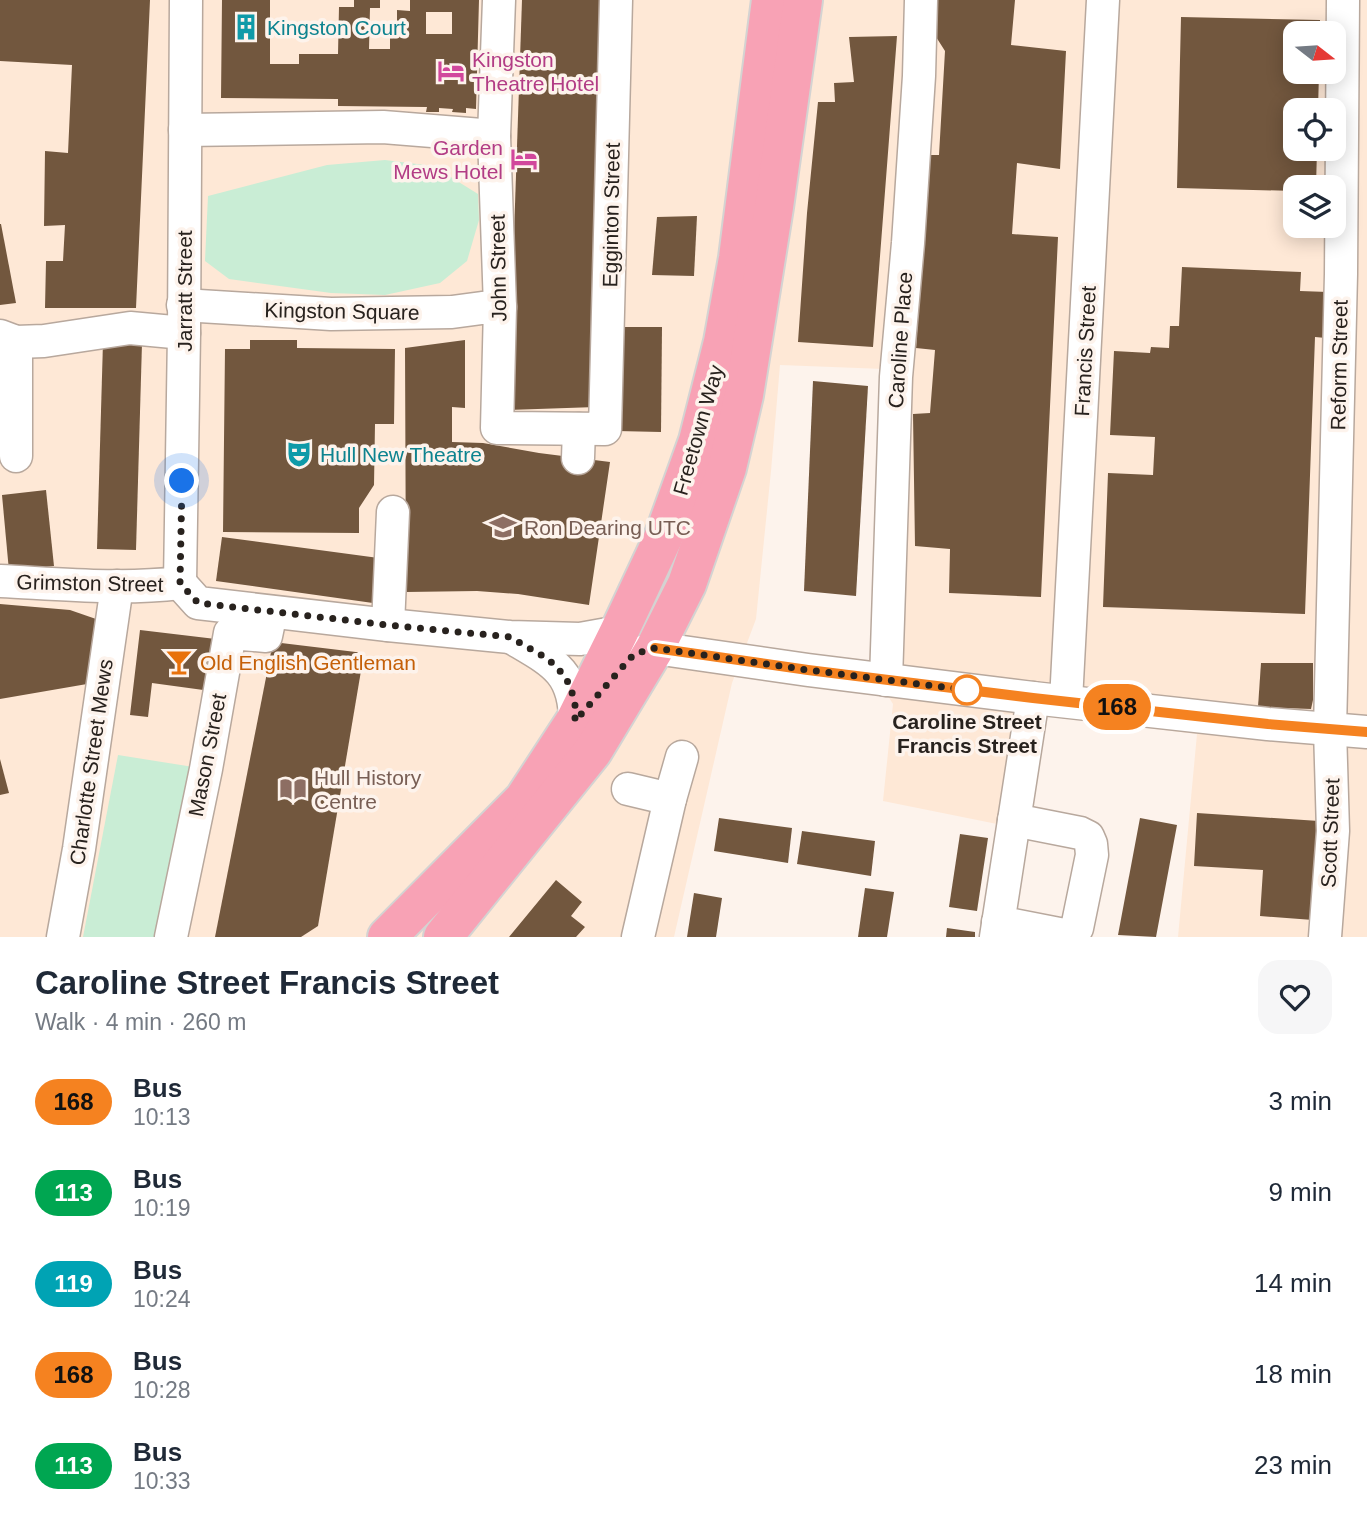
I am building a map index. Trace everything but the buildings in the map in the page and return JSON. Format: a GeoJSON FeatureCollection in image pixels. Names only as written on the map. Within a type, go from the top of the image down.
{"type":"FeatureCollection","features":[{"type":"Feature","properties":{"kind":"highway","name":"Freetown Way"},"geometry":{"type":"LineString","coordinates":[[387,937],[524,799],[575,721],[663,538],[698,441],[723,342],[738,258],[771,0]]}},
{"type":"Feature","properties":{"kind":"highway","name":"Freetown Way"},"geometry":{"type":"LineString","coordinates":[[443,937],[593,751],[655,648],[687,584],[727,468],[744,395],[803,0]]}},
{"type":"Feature","properties":{"kind":"street","name":"Jarratt Street"},"geometry":{"type":"LineString","coordinates":[[180,583],[186,0]]}},
{"type":"Feature","properties":{"kind":"street","name":"John Street"},"geometry":{"type":"LineString","coordinates":[[499,0],[494,136],[500,307],[497,428],[587,438]]}},
{"type":"Feature","properties":{"kind":"street","name":"Egginton Street"},"geometry":{"type":"LineString","coordinates":[[587,438],[616,0]]}},
{"type":"Feature","properties":{"kind":"street","name":"Caroline Place"},"geometry":{"type":"LineString","coordinates":[[886,680],[896,377],[908,243],[921,0]]}},
{"type":"Feature","properties":{"kind":"street","name":"Francis Street"},"geometry":{"type":"LineString","coordinates":[[1066,701],[1103,0]]}},
{"type":"Feature","properties":{"kind":"street","name":"Reform Street"},"geometry":{"type":"LineString","coordinates":[[1331,730],[1341,274],[1343,0]]}},
{"type":"Feature","properties":{"kind":"street"},"geometry":{"type":"LineString","coordinates":[[185,130],[383,127],[494,136]]}},
{"type":"Feature","properties":{"kind":"street","name":"Kingston Square"},"geometry":{"type":"LineString","coordinates":[[8,339],[44,341],[184,319],[453,312],[500,307]]}},
{"type":"Feature","properties":{"kind":"street"},"geometry":{"type":"LineString","coordinates":[[8,339],[16,456]]}},
{"type":"Feature","properties":{"kind":"street"},"geometry":{"type":"LineString","coordinates":[[388,625],[393,512]]}},
{"type":"Feature","properties":{"kind":"street","name":"Grimston Street"},"geometry":{"type":"LineString","coordinates":[[0,581],[117,586],[180,583]]}},
{"type":"Feature","properties":{"kind":"street"},"geometry":{"type":"LineString","coordinates":[[180,583],[198,603],[271,612],[510,637],[580,639],[619,632]]}},
{"type":"Feature","properties":{"kind":"street","name":"Charlotte Street Mews"},"geometry":{"type":"LineString","coordinates":[[64,937],[117,586]]}},
{"type":"Feature","properties":{"kind":"street","name":"Mason Street"},"geometry":{"type":"LineString","coordinates":[[171,937],[206,769],[230,633],[266,636],[271,612]]}},
{"type":"Feature","properties":{"kind":"street"},"geometry":{"type":"LineString","coordinates":[[510,637],[548,659],[560,671],[570,685],[575,704],[575,721]]}},
{"type":"Feature","properties":{"kind":"street"},"geometry":{"type":"LineString","coordinates":[[575,721],[634,654],[655,648],[1033,698],[1367,732]]}},
{"type":"Feature","properties":{"kind":"street"},"geometry":{"type":"LineString","coordinates":[[1014,820],[1080,833],[1088,837],[1092,855],[1077,928],[1073,935],[997,930],[1014,820],[1033,698]]}},
{"type":"Feature","properties":{"kind":"street","name":"Scott Street"},"geometry":{"type":"LineString","coordinates":[[1325,937],[1334,831],[1331,730]]}},
{"type":"Feature","properties":{"kind":"street"},"geometry":{"type":"LineString","coordinates":[[638,937],[682,757]]}},
{"type":"Feature","properties":{"kind":"street"},"geometry":{"type":"LineString","coordinates":[[628,789],[670,800]]}},
{"type":"Feature","properties":{"kind":"shaded area"},"geometry":{"type":"Polygon","coordinates":[[[0,0],[1367,0],[1367,937],[1178,937],[1197,734],[1017,712],[997,824],[883,801],[893,704],[869,666],[884,369],[780,365],[756,619],[732,683],[674,937],[0,937],[0,0]]]}},
{"type":"Feature","properties":{"kind":"green space"},"geometry":{"type":"Polygon","coordinates":[[[385,160],[433,166],[478,194],[479,220],[467,261],[440,283],[385,295],[331,293],[229,279],[205,261],[208,196],[327,165],[385,160]]]}},
{"type":"Feature","properties":{"kind":"green space"},"geometry":{"type":"Polygon","coordinates":[[[118,755],[206,769],[171,937],[83,937],[118,755]]]}},
{"type":"Feature","properties":{"kind":"bus line","name":"168"},"geometry":{"type":"LineString","coordinates":[[655,648],[1033,698],[1367,732]]}},
{"type":"Feature","properties":{"kind":"place","name":"Kingston Court"},"geometry":{"type":"Point","coordinates":[246,27]}},
{"type":"Feature","properties":{"kind":"place","name":"Kingston Theatre Hotel"},"geometry":{"type":"Point","coordinates":[451,71]}},
{"type":"Feature","properties":{"kind":"place","name":"Garden Mews Hotel"},"geometry":{"type":"Point","coordinates":[524,159]}},
{"type":"Feature","properties":{"kind":"place","name":"Hull New Theatre"},"geometry":{"type":"Point","coordinates":[299,454]}},
{"type":"Feature","properties":{"kind":"place","name":"Ron Dearing UTC"},"geometry":{"type":"Point","coordinates":[503,527]}},
{"type":"Feature","properties":{"kind":"place","name":"Old English Gentleman"},"geometry":{"type":"Point","coordinates":[179,662]}},
{"type":"Feature","properties":{"kind":"place","name":"Caroline Street Francis Street"},"geometry":{"type":"Point","coordinates":[967,690]}},
{"type":"Feature","properties":{"kind":"place","name":"Hull History Centre"},"geometry":{"type":"Point","coordinates":[293,789]}},
{"type":"Feature","properties":{"kind":"route"},"geometry":{"type":"LineString","coordinates":[[182,481],[180,583],[198,603],[510,637],[548,659],[560,671],[570,685],[575,704],[575,721],[634,654],[655,648],[967,690]]}}]}
